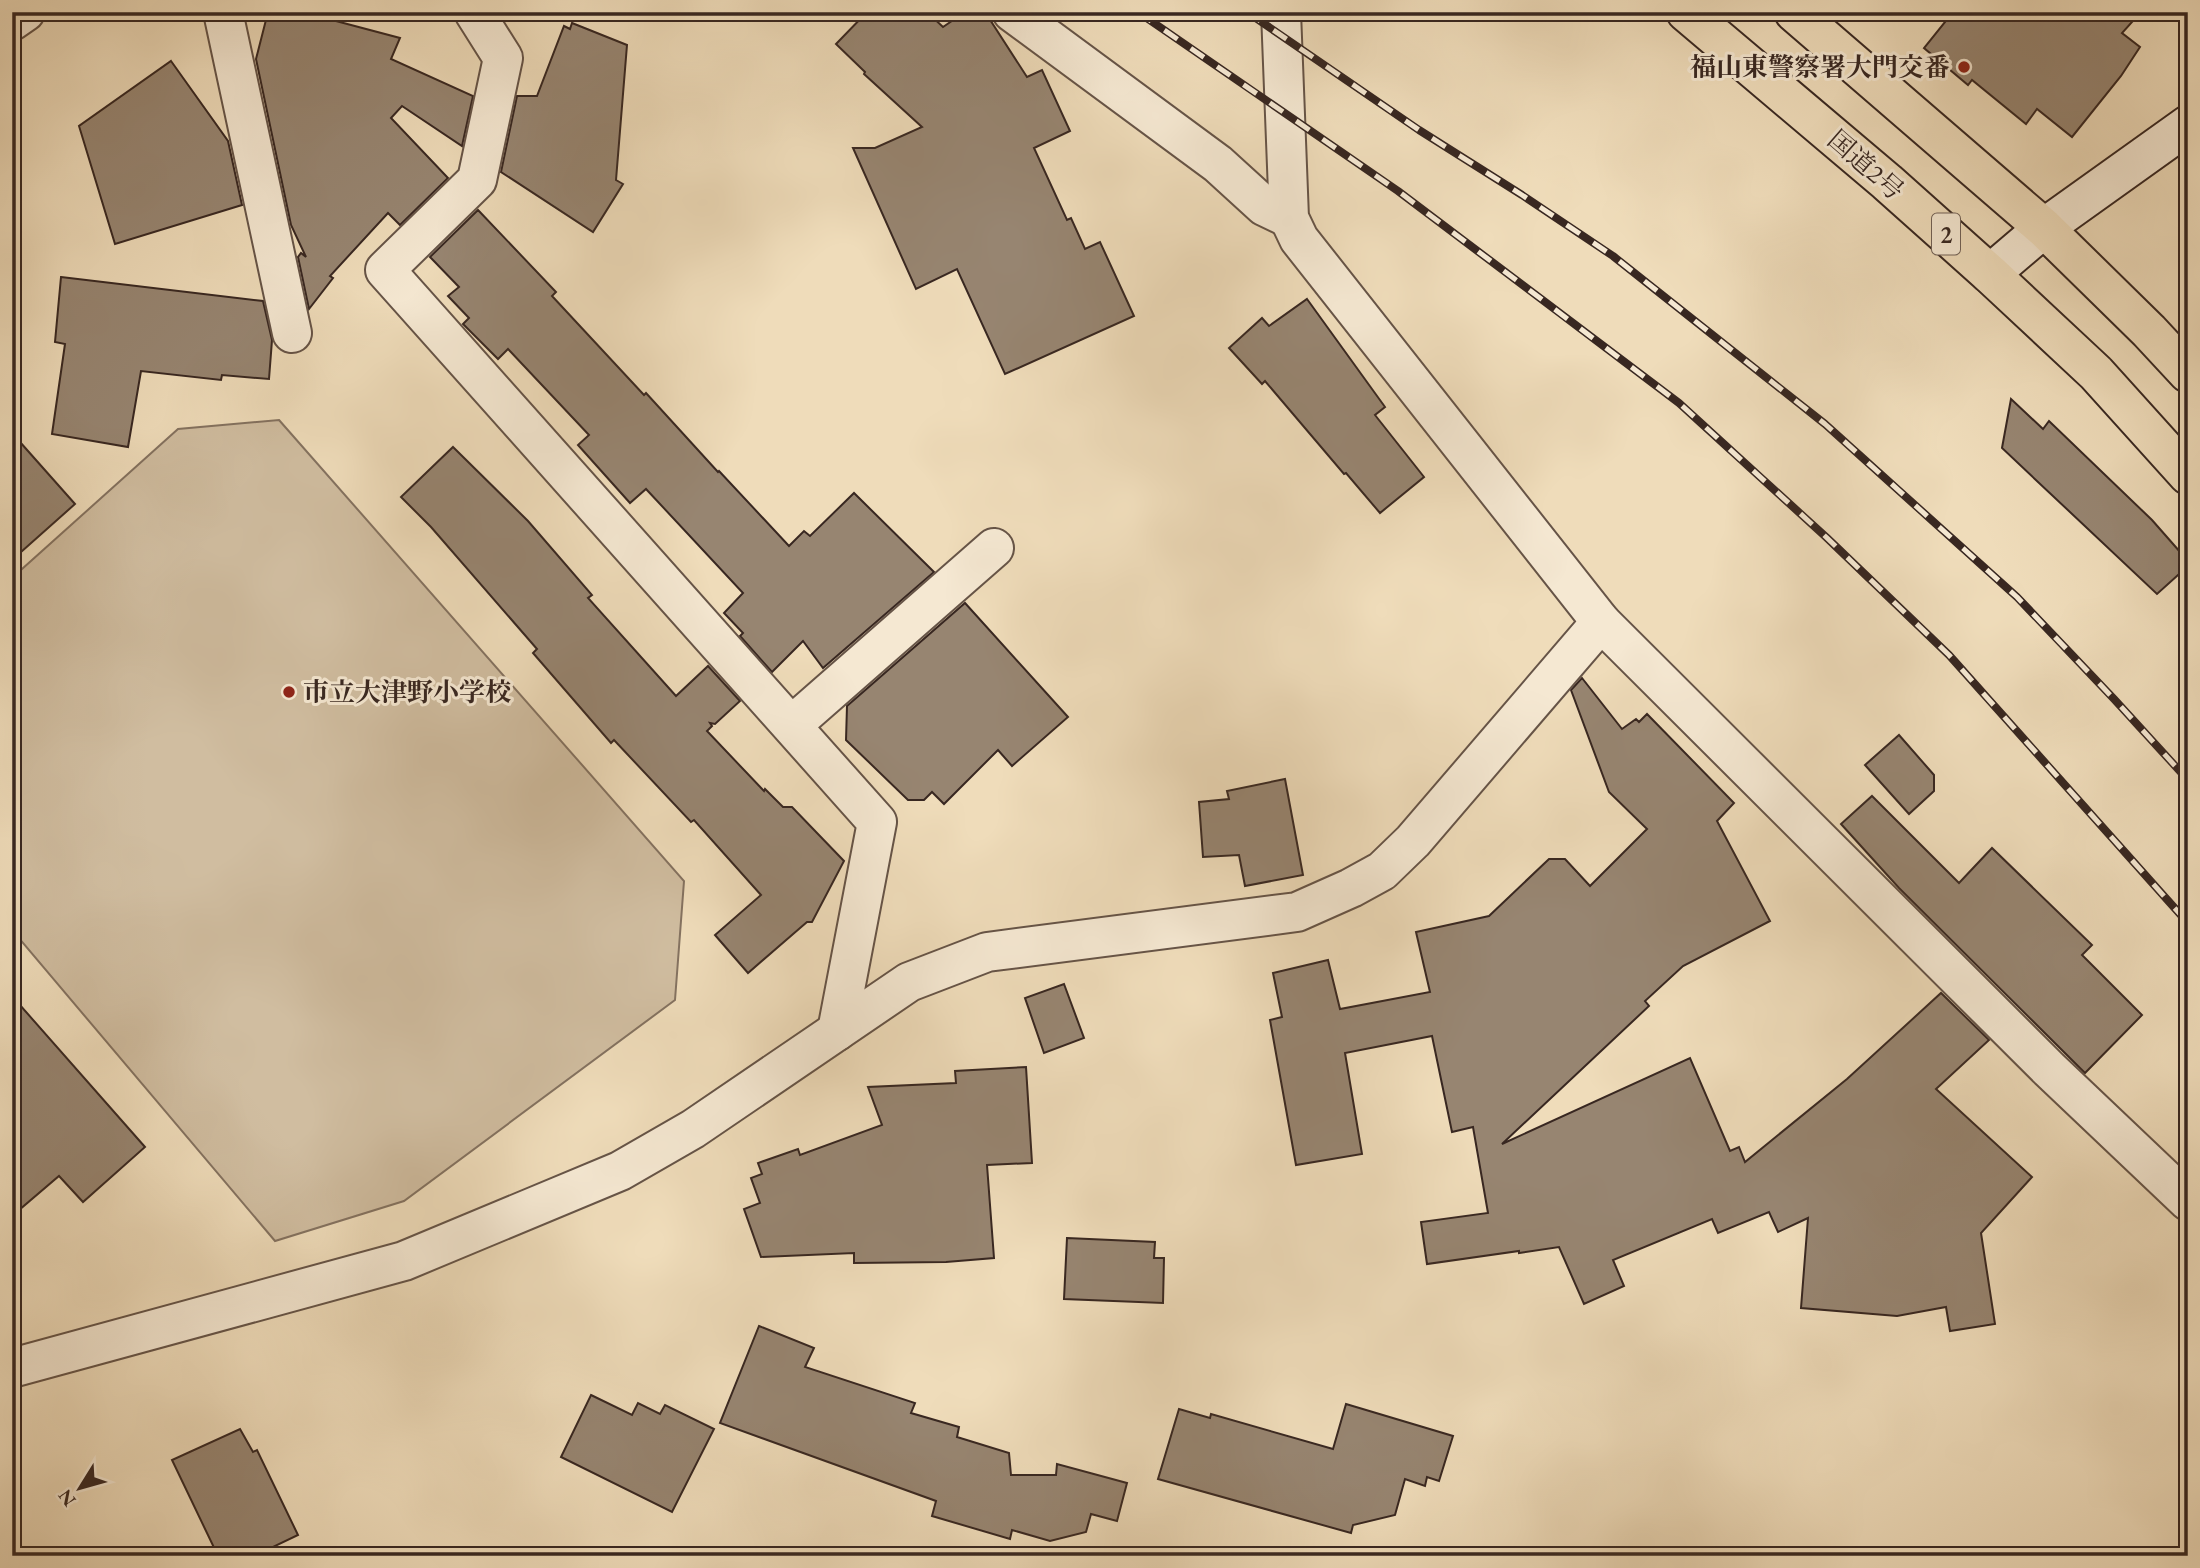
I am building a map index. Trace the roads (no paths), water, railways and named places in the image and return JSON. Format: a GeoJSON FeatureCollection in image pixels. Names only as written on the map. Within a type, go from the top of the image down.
{"type":"FeatureCollection","features":[{"type":"Feature","properties":{"kind":"highway","name":"国道2号"},"geometry":{"type":"LineString","coordinates":[[1686,12],[1887,182],[1990,274],[2096,373],[2188,475]]}},
{"type":"Feature","properties":{"kind":"highway"},"geometry":{"type":"LineString","coordinates":[[1794,12],[2044,228],[2188,373]]}},
{"type":"Feature","properties":{"kind":"street"},"geometry":{"type":"LineString","coordinates":[[12,21],[25,12]]}},
{"type":"Feature","properties":{"kind":"street"},"geometry":{"type":"LineString","coordinates":[[223,12],[292,333]]}},
{"type":"Feature","properties":{"kind":"street"},"geometry":{"type":"LineString","coordinates":[[474,12],[503,58],[477,180],[385,270],[877,822],[837,1031]]}},
{"type":"Feature","properties":{"kind":"street"},"geometry":{"type":"LineString","coordinates":[[1012,12],[1218,164],[1264,206],[1289,218]]}},
{"type":"Feature","properties":{"kind":"street"},"geometry":{"type":"LineString","coordinates":[[1282,12],[1289,218],[1299,239],[1601,622],[2039,1059],[2188,1201]]}},
{"type":"Feature","properties":{"kind":"street"},"geometry":{"type":"LineString","coordinates":[[1990,274],[2044,228],[2188,125]]}},
{"type":"Feature","properties":{"kind":"street"},"geometry":{"type":"LineString","coordinates":[[792,726],[994,548]]}},
{"type":"Feature","properties":{"kind":"street"},"geometry":{"type":"LineString","coordinates":[[12,1368],[404,1261],[620,1171],[693,1129],[909,982],[987,952],[1297,912],[1350,888],[1382,871],[1413,841],[1601,622]]}},
{"type":"Feature","properties":{"kind":"railway"},"geometry":{"type":"LineString","coordinates":[[1138,12],[1398,191],[1679,403],[1826,537],[1949,655],[2188,923]]}},
{"type":"Feature","properties":{"kind":"railway"},"geometry":{"type":"LineString","coordinates":[[1247,12],[1419,130],[1613,256],[1825,424],[2017,597],[2188,780]]}},
{"type":"Feature","properties":{"kind":"place","name":"福山東警察署大門交番"},"geometry":{"type":"Point","coordinates":[1964,67]}},
{"type":"Feature","properties":{"kind":"place","name":"市立大津野小学校"},"geometry":{"type":"Point","coordinates":[289,692]}}]}
